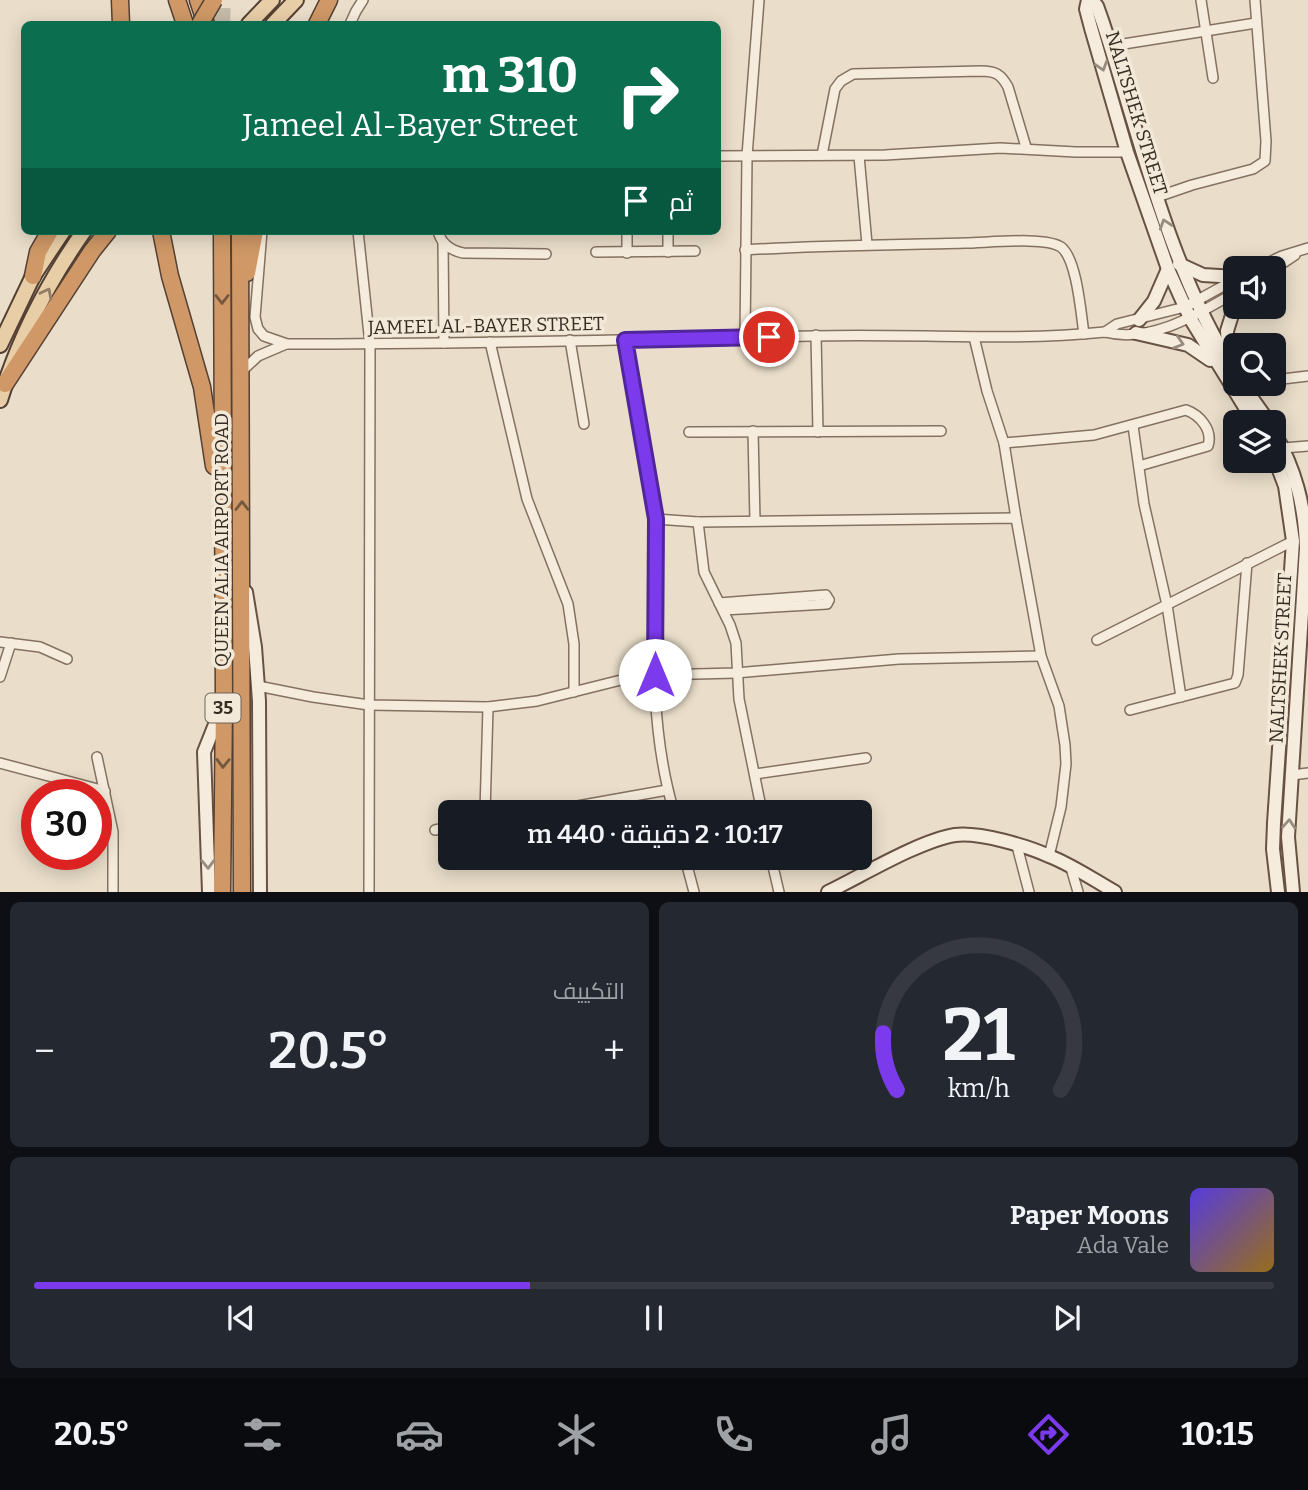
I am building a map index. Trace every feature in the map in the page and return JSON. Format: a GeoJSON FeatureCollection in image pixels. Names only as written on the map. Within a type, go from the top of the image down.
{"type":"FeatureCollection","features":[{"type":"Feature","properties":{"kind":"highway"},"geometry":{"type":"LineString","coordinates":[[120,0],[121,21]]}},
{"type":"Feature","properties":{"kind":"highway"},"geometry":{"type":"LineString","coordinates":[[177,0],[184,21]]}},
{"type":"Feature","properties":{"kind":"highway"},"geometry":{"type":"LineString","coordinates":[[198,0],[205,21]]}},
{"type":"Feature","properties":{"kind":"highway"},"geometry":{"type":"LineString","coordinates":[[202,21],[214,0]]}},
{"type":"Feature","properties":{"kind":"highway"},"geometry":{"type":"LineString","coordinates":[[318,21],[329,0]]}},
{"type":"Feature","properties":{"kind":"highway"},"geometry":{"type":"LineString","coordinates":[[33,276],[38,252],[48,235]]}},
{"type":"Feature","properties":{"kind":"highway"},"geometry":{"type":"LineString","coordinates":[[5,384],[105,235]]}},
{"type":"Feature","properties":{"kind":"highway"},"geometry":{"type":"LineString","coordinates":[[162,235],[170,276],[205,405],[223,524]]}},
{"type":"Feature","properties":{"kind":"highway","name":"QUEEN ALIA AIRPORT ROAD"},"geometry":{"type":"LineString","coordinates":[[222,235],[222,891]]}},
{"type":"Feature","properties":{"kind":"highway","name":"QUEEN ALIA AIRPORT ROAD"},"geometry":{"type":"LineString","coordinates":[[240,235],[242,891]]}},
{"type":"Feature","properties":{"kind":"highway"},"geometry":{"type":"LineString","coordinates":[[242,299],[254,235]]}},
{"type":"Feature","properties":{"kind":"main road"},"geometry":{"type":"LineString","coordinates":[[252,21],[272,0]]}},
{"type":"Feature","properties":{"kind":"main road"},"geometry":{"type":"LineString","coordinates":[[276,21],[296,0]]}},
{"type":"Feature","properties":{"kind":"main road","name":"NALTSHEK STREET"},"geometry":{"type":"LineString","coordinates":[[1173,266],[1157,197],[1111,46],[1097,6],[1090,0],[1086,9],[1127,152],[1173,266],[1193,309],[1223,360]]}},
{"type":"Feature","properties":{"kind":"main road"},"geometry":{"type":"LineString","coordinates":[[0,345],[33,276],[60,235]]}},
{"type":"Feature","properties":{"kind":"main road"},"geometry":{"type":"LineString","coordinates":[[0,400],[24,336],[57,272],[82,235]]}},
{"type":"Feature","properties":{"kind":"main road"},"geometry":{"type":"LineString","coordinates":[[1139,320],[1154,301],[1173,266],[1203,275],[1223,277]]}},
{"type":"Feature","properties":{"kind":"main road"},"geometry":{"type":"LineString","coordinates":[[1136,333],[1188,345],[1223,366]]}},
{"type":"Feature","properties":{"kind":"main road","name":"NALTSHEK STREET"},"geometry":{"type":"LineString","coordinates":[[1286,465],[1298,485],[1305,527],[1288,837],[1293,891]]}},
{"type":"Feature","properties":{"kind":"main road","name":"NALTSHEK STREET"},"geometry":{"type":"LineString","coordinates":[[1277,890],[1273,849],[1274,823],[1293,541],[1283,473]]}},
{"type":"Feature","properties":{"kind":"main road"},"geometry":{"type":"LineString","coordinates":[[242,575],[252,623],[258,686],[260,891]]}},
{"type":"Feature","properties":{"kind":"main road"},"geometry":{"type":"LineString","coordinates":[[209,891],[204,752],[223,701]]}},
{"type":"Feature","properties":{"kind":"main road"},"geometry":{"type":"LineString","coordinates":[[828,891],[920,848],[956,835],[979,836],[1049,856],[1115,891]]}},
{"type":"Feature","properties":{"kind":"street"},"geometry":{"type":"LineString","coordinates":[[351,21],[363,0]]}},
{"type":"Feature","properties":{"kind":"street"},"geometry":{"type":"LineString","coordinates":[[745,338],[747,156],[759,0]]}},
{"type":"Feature","properties":{"kind":"street"},"geometry":{"type":"LineString","coordinates":[[1201,0],[1213,78]]}},
{"type":"Feature","properties":{"kind":"street"},"geometry":{"type":"LineString","coordinates":[[1157,197],[1253,169],[1265,162],[1266,141],[1255,0]]}},
{"type":"Feature","properties":{"kind":"street"},"geometry":{"type":"LineString","coordinates":[[1111,46],[1256,23]]}},
{"type":"Feature","properties":{"kind":"street"},"geometry":{"type":"LineString","coordinates":[[822,155],[835,89],[841,81],[853,74],[981,71],[997,73],[1003,77],[1008,87],[1026,147]]}},
{"type":"Feature","properties":{"kind":"street"},"geometry":{"type":"LineString","coordinates":[[721,156],[859,156],[1026,147],[1076,152],[1127,152]]}},
{"type":"Feature","properties":{"kind":"street"},"geometry":{"type":"LineString","coordinates":[[859,156],[867,244]]}},
{"type":"Feature","properties":{"kind":"street","name":"JAMEEL AL-BAYER STREET"},"geometry":{"type":"LineString","coordinates":[[262,235],[255,321],[260,332],[267,338],[287,344],[816,335],[974,337],[1105,332],[1118,335],[1173,325],[1223,287]]}},
{"type":"Feature","properties":{"kind":"street"},"geometry":{"type":"LineString","coordinates":[[358,235],[370,344],[369,891]]}},
{"type":"Feature","properties":{"kind":"street"},"geometry":{"type":"LineString","coordinates":[[440,235],[443,243],[444,343]]}},
{"type":"Feature","properties":{"kind":"street"},"geometry":{"type":"LineString","coordinates":[[627,235],[627,253]]}},
{"type":"Feature","properties":{"kind":"street"},"geometry":{"type":"LineString","coordinates":[[668,235],[668,252]]}},
{"type":"Feature","properties":{"kind":"street"},"geometry":{"type":"LineString","coordinates":[[745,250],[1018,241],[1055,244],[1065,251],[1073,270],[1084,334]]}},
{"type":"Feature","properties":{"kind":"street"},"geometry":{"type":"LineString","coordinates":[[443,243],[463,253],[546,254]]}},
{"type":"Feature","properties":{"kind":"street"},"geometry":{"type":"LineString","coordinates":[[1282,256],[1304,250]]}},
{"type":"Feature","properties":{"kind":"street"},"geometry":{"type":"LineString","coordinates":[[1286,261],[1304,250]]}},
{"type":"Feature","properties":{"kind":"street"},"geometry":{"type":"LineString","coordinates":[[596,253],[695,251]]}},
{"type":"Feature","properties":{"kind":"street","name":"JAMEEL AL-BAYER STREET"},"geometry":{"type":"LineString","coordinates":[[1105,332],[1117,324],[1193,309],[1223,297]]}},
{"type":"Feature","properties":{"kind":"street"},"geometry":{"type":"LineString","coordinates":[[816,335],[818,432]]}},
{"type":"Feature","properties":{"kind":"street"},"geometry":{"type":"LineString","coordinates":[[974,337],[987,391],[1004,443],[1041,656],[1059,706],[1065,745],[1064,789],[1049,856]]}},
{"type":"Feature","properties":{"kind":"street"},"geometry":{"type":"LineString","coordinates":[[570,340],[584,424]]}},
{"type":"Feature","properties":{"kind":"street"},"geometry":{"type":"LineString","coordinates":[[625,340],[656,519],[655,675],[660,741],[670,800]]}},
{"type":"Feature","properties":{"kind":"street"},"geometry":{"type":"LineString","coordinates":[[490,342],[527,499],[568,604],[575,644],[574,692]]}},
{"type":"Feature","properties":{"kind":"street","name":"JAMEEL AL-BAYER STREET"},"geometry":{"type":"LineString","coordinates":[[242,371],[258,356],[287,344]]}},
{"type":"Feature","properties":{"kind":"street"},"geometry":{"type":"LineString","coordinates":[[1286,379],[1308,376]]}},
{"type":"Feature","properties":{"kind":"street"},"geometry":{"type":"LineString","coordinates":[[1004,443],[1083,436],[1133,426],[1186,410],[1200,418],[1210,438],[1208,446],[1139,466]]}},
{"type":"Feature","properties":{"kind":"street"},"geometry":{"type":"LineString","coordinates":[[1133,426],[1144,504],[1167,605],[1181,697]]}},
{"type":"Feature","properties":{"kind":"street"},"geometry":{"type":"LineString","coordinates":[[753,431],[755,521]]}},
{"type":"Feature","properties":{"kind":"street"},"geometry":{"type":"LineString","coordinates":[[689,432],[941,432]]}},
{"type":"Feature","properties":{"kind":"street"},"geometry":{"type":"LineString","coordinates":[[1286,451],[1308,446]]}},
{"type":"Feature","properties":{"kind":"street"},"geometry":{"type":"LineString","coordinates":[[656,519],[701,522],[1016,518]]}},
{"type":"Feature","properties":{"kind":"street"},"geometry":{"type":"LineString","coordinates":[[701,522],[708,563],[736,643],[739,699],[760,800]]}},
{"type":"Feature","properties":{"kind":"street"},"geometry":{"type":"LineString","coordinates":[[1097,640],[1293,541]]}},
{"type":"Feature","properties":{"kind":"street"},"geometry":{"type":"LineString","coordinates":[[1130,710],[1228,686],[1237,680],[1247,563]]}},
{"type":"Feature","properties":{"kind":"street"},"geometry":{"type":"LineString","coordinates":[[723,606],[811,601]]}},
{"type":"Feature","properties":{"kind":"street"},"geometry":{"type":"LineString","coordinates":[[0,642],[40,647],[67,659]]}},
{"type":"Feature","properties":{"kind":"street"},"geometry":{"type":"LineString","coordinates":[[0,677],[11,643]]}},
{"type":"Feature","properties":{"kind":"street"},"geometry":{"type":"LineString","coordinates":[[258,686],[369,705],[488,707],[537,701],[629,678],[655,675],[739,673],[899,659],[1041,656]]}},
{"type":"Feature","properties":{"kind":"street"},"geometry":{"type":"LineString","coordinates":[[485,800],[488,707]]}},
{"type":"Feature","properties":{"kind":"street"},"geometry":{"type":"LineString","coordinates":[[97,757],[102,779]]}},
{"type":"Feature","properties":{"kind":"street"},"geometry":{"type":"LineString","coordinates":[[755,774],[866,758]]}},
{"type":"Feature","properties":{"kind":"street"},"geometry":{"type":"LineString","coordinates":[[0,763],[60,779]]}},
{"type":"Feature","properties":{"kind":"street"},"geometry":{"type":"LineString","coordinates":[[1293,775],[1308,773]]}},
{"type":"Feature","properties":{"kind":"street"},"geometry":{"type":"LineString","coordinates":[[611,800],[667,790]]}},
{"type":"Feature","properties":{"kind":"street"},"geometry":{"type":"LineString","coordinates":[[112,830],[114,891]]}},
{"type":"Feature","properties":{"kind":"street"},"geometry":{"type":"LineString","coordinates":[[1017,846],[1029,891]]}},
{"type":"Feature","properties":{"kind":"street"},"geometry":{"type":"LineString","coordinates":[[1071,868],[1078,891]]}},
{"type":"Feature","properties":{"kind":"street"},"geometry":{"type":"LineString","coordinates":[[688,870],[694,891]]}},
{"type":"Feature","properties":{"kind":"street"},"geometry":{"type":"LineString","coordinates":[[774,870],[779,891]]}},
{"type":"Feature","properties":{"kind":"tunnel"},"geometry":{"type":"LineString","coordinates":[[222,21],[223,0]]}},
{"type":"Feature","properties":{"kind":"route"},"geometry":{"type":"LineString","coordinates":[[655,675],[656,519],[625,340],[769,337]]}}]}
